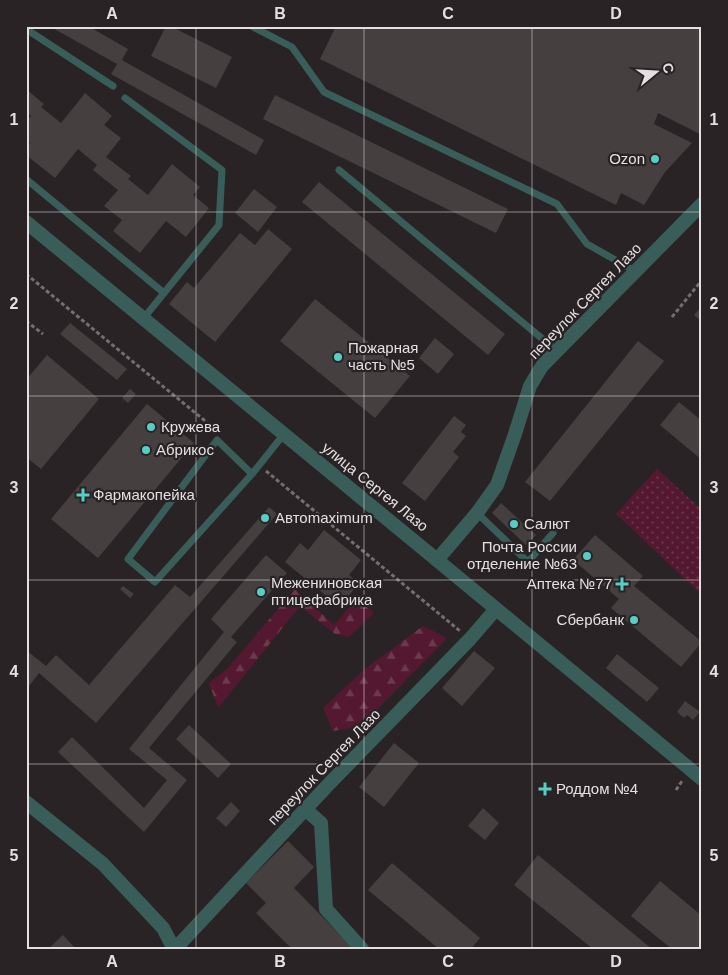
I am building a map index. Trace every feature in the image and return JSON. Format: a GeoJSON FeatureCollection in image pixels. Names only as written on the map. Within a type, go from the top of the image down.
{"type":"FeatureCollection","features":[{"type":"Feature","properties":{"kind":"street","name":"переулок Сергея Лазо"},"geometry":{"type":"LineString","coordinates":[[437,560],[478,514],[497,485],[530,386],[542,366],[702,204]]}},
{"type":"Feature","properties":{"kind":"street","name":"улица Сергея Лазо"},"geometry":{"type":"LineString","coordinates":[[26,222],[702,779]]}},
{"type":"Feature","properties":{"kind":"street","name":"переулок Сергея Лазо"},"geometry":{"type":"LineString","coordinates":[[174,949],[470,639],[496,608]]}},
{"type":"Feature","properties":{"kind":"street"},"geometry":{"type":"LineString","coordinates":[[26,802],[103,864],[163,928],[174,949]]}},
{"type":"Feature","properties":{"kind":"street"},"geometry":{"type":"LineString","coordinates":[[306,809],[321,823],[326,909],[362,949]]}},
{"type":"Feature","properties":{"kind":"lane"},"geometry":{"type":"LineString","coordinates":[[251,26],[292,46],[324,92],[557,204],[587,244],[636,271]]}},
{"type":"Feature","properties":{"kind":"lane"},"geometry":{"type":"LineString","coordinates":[[26,29],[113,86]]}},
{"type":"Feature","properties":{"kind":"lane"},"geometry":{"type":"LineString","coordinates":[[125,98],[222,170],[219,225],[143,319]]}},
{"type":"Feature","properties":{"kind":"lane"},"geometry":{"type":"LineString","coordinates":[[339,170],[557,351]]}},
{"type":"Feature","properties":{"kind":"lane"},"geometry":{"type":"LineString","coordinates":[[26,179],[164,293]]}},
{"type":"Feature","properties":{"kind":"lane"},"geometry":{"type":"LineString","coordinates":[[252,474],[217,440],[128,559],[155,582],[252,474],[284,434]]}},
{"type":"Feature","properties":{"kind":"lane"},"geometry":{"type":"LineString","coordinates":[[478,514],[528,562],[553,533]]}},
{"type":"Feature","properties":{"kind":"path"},"geometry":{"type":"LineString","coordinates":[[672,317],[702,280]]}},
{"type":"Feature","properties":{"kind":"path"},"geometry":{"type":"LineString","coordinates":[[26,321],[43,334]]}},
{"type":"Feature","properties":{"kind":"green space"},"geometry":{"type":"Polygon","coordinates":[[[657,469],[702,510],[702,595],[616,514],[657,469]]]}},
{"type":"Feature","properties":{"kind":"green space"},"geometry":{"type":"Polygon","coordinates":[[[295,589],[334,625],[357,598],[374,613],[349,637],[335,634],[300,606],[218,708],[209,683],[228,668],[295,589]]]}},
{"type":"Feature","properties":{"kind":"green space"},"geometry":{"type":"Polygon","coordinates":[[[423,626],[447,638],[361,726],[333,731],[323,708],[365,669],[423,626]]]}},
{"type":"Feature","properties":{"kind":"building"},"geometry":{"type":"Polygon","coordinates":[[[49,26],[88,26],[128,49],[122,60],[264,140],[256,155],[111,74],[117,64],[49,26]]]}},
{"type":"Feature","properties":{"kind":"building"},"geometry":{"type":"Polygon","coordinates":[[[166,26],[170,26],[232,57],[216,88],[151,56],[166,26]]]}},
{"type":"Feature","properties":{"kind":"building"},"geometry":{"type":"Polygon","coordinates":[[[336,26],[702,26],[702,135],[658,113],[654,124],[692,143],[665,172],[644,205],[621,193],[616,205],[320,59],[336,26]]]}},
{"type":"Feature","properties":{"kind":"building"},"geometry":{"type":"Polygon","coordinates":[[[26,89],[44,104],[41,107],[61,123],[85,93],[112,116],[104,125],[121,138],[106,157],[131,176],[128,179],[148,195],[172,164],[200,187],[193,195],[209,208],[186,237],[166,221],[140,253],[113,231],[122,220],[104,206],[118,190],[93,170],[97,165],[78,149],[55,178],[26,155],[26,148],[30,143],[26,140],[26,122],[31,116],[26,112],[26,89]]]}},
{"type":"Feature","properties":{"kind":"building"},"geometry":{"type":"Polygon","coordinates":[[[275,95],[508,209],[496,233],[263,119],[275,95]]]}},
{"type":"Feature","properties":{"kind":"building"},"geometry":{"type":"Polygon","coordinates":[[[319,182],[505,334],[488,355],[302,202],[319,182]]]}},
{"type":"Feature","properties":{"kind":"building"},"geometry":{"type":"Polygon","coordinates":[[[254,189],[277,207],[258,232],[235,213],[254,189]]]}},
{"type":"Feature","properties":{"kind":"building"},"geometry":{"type":"Polygon","coordinates":[[[268,229],[292,249],[215,342],[169,304],[187,282],[194,288],[240,233],[255,245],[268,229]]]}},
{"type":"Feature","properties":{"kind":"building"},"geometry":{"type":"Polygon","coordinates":[[[315,299],[410,376],[375,418],[280,341],[315,299]]]}},
{"type":"Feature","properties":{"kind":"building"},"geometry":{"type":"Polygon","coordinates":[[[702,306],[702,322],[694,315],[702,306]]]}},
{"type":"Feature","properties":{"kind":"building"},"geometry":{"type":"Polygon","coordinates":[[[70,323],[127,369],[117,380],[60,334],[70,323]]]}},
{"type":"Feature","properties":{"kind":"building"},"geometry":{"type":"Polygon","coordinates":[[[435,338],[454,354],[438,374],[419,358],[435,338]]]}},
{"type":"Feature","properties":{"kind":"building"},"geometry":{"type":"Polygon","coordinates":[[[638,341],[664,361],[550,501],[525,482],[638,341]]]}},
{"type":"Feature","properties":{"kind":"building"},"geometry":{"type":"Polygon","coordinates":[[[47,355],[99,399],[41,469],[26,457],[26,380],[47,355]]]}},
{"type":"Feature","properties":{"kind":"building"},"geometry":{"type":"Polygon","coordinates":[[[130,389],[136,394],[128,403],[122,398],[130,389]]]}},
{"type":"Feature","properties":{"kind":"building"},"geometry":{"type":"Polygon","coordinates":[[[679,402],[702,421],[702,460],[660,425],[679,402]]]}},
{"type":"Feature","properties":{"kind":"building"},"geometry":{"type":"Polygon","coordinates":[[[147,404],[194,443],[98,558],[51,519],[147,404]]]}},
{"type":"Feature","properties":{"kind":"building"},"geometry":{"type":"Polygon","coordinates":[[[454,416],[466,425],[461,432],[466,436],[453,452],[459,457],[425,501],[402,483],[454,416]]]}},
{"type":"Feature","properties":{"kind":"building","name":"Салют"},"geometry":{"type":"Polygon","coordinates":[[[501,503],[536,535],[526,545],[492,513],[501,503]]]}},
{"type":"Feature","properties":{"kind":"building"},"geometry":{"type":"Polygon","coordinates":[[[269,507],[277,514],[96,723],[39,673],[26,690],[26,650],[46,666],[56,655],[89,685],[175,585],[190,597],[269,507]]]}},
{"type":"Feature","properties":{"kind":"building"},"geometry":{"type":"Polygon","coordinates":[[[324,530],[361,560],[349,575],[359,583],[340,607],[285,562],[300,543],[308,550],[324,530]]]}},
{"type":"Feature","properties":{"kind":"building"},"geometry":{"type":"Polygon","coordinates":[[[595,535],[643,576],[634,586],[702,642],[681,667],[611,608],[619,599],[573,560],[595,535]]]}},
{"type":"Feature","properties":{"kind":"building"},"geometry":{"type":"Polygon","coordinates":[[[266,555],[287,573],[231,637],[237,642],[149,748],[187,780],[144,832],[58,752],[72,737],[144,808],[167,780],[129,749],[224,632],[211,619],[266,555]]]}},
{"type":"Feature","properties":{"kind":"building"},"geometry":{"type":"Polygon","coordinates":[[[123,586],[134,594],[130,598],[120,589],[123,586]]]}},
{"type":"Feature","properties":{"kind":"building"},"geometry":{"type":"Polygon","coordinates":[[[474,651],[495,668],[462,706],[442,688],[474,651]]]}},
{"type":"Feature","properties":{"kind":"building"},"geometry":{"type":"Polygon","coordinates":[[[617,654],[659,688],[647,702],[606,668],[617,654]]]}},
{"type":"Feature","properties":{"kind":"building"},"geometry":{"type":"Polygon","coordinates":[[[685,701],[700,712],[693,720],[687,715],[684,718],[677,712],[685,701]]]}},
{"type":"Feature","properties":{"kind":"building"},"geometry":{"type":"Polygon","coordinates":[[[189,725],[231,764],[218,778],[176,739],[189,725]]]}},
{"type":"Feature","properties":{"kind":"building"},"geometry":{"type":"Polygon","coordinates":[[[394,743],[419,763],[384,807],[359,787],[394,743]]]}},
{"type":"Feature","properties":{"kind":"building"},"geometry":{"type":"Polygon","coordinates":[[[231,802],[240,811],[226,827],[216,818],[231,802]]]}},
{"type":"Feature","properties":{"kind":"building"},"geometry":{"type":"Polygon","coordinates":[[[483,808],[499,823],[485,840],[468,826],[483,808]]]}},
{"type":"Feature","properties":{"kind":"building"},"geometry":{"type":"Polygon","coordinates":[[[288,841],[314,867],[294,888],[354,949],[292,949],[256,913],[266,903],[246,883],[288,841]]]}},
{"type":"Feature","properties":{"kind":"building"},"geometry":{"type":"Polygon","coordinates":[[[538,855],[652,949],[593,949],[514,885],[538,855]]]}},
{"type":"Feature","properties":{"kind":"building"},"geometry":{"type":"Polygon","coordinates":[[[392,863],[480,938],[471,949],[439,949],[368,890],[392,863]]]}},
{"type":"Feature","properties":{"kind":"building"},"geometry":{"type":"Polygon","coordinates":[[[660,881],[702,916],[702,949],[672,949],[631,916],[660,881]]]}},
{"type":"Feature","properties":{"kind":"building"},"geometry":{"type":"Polygon","coordinates":[[[63,935],[76,949],[48,949],[63,935]]]}},
{"type":"Feature","properties":{"kind":"place","name":"Ozon"},"geometry":{"type":"Point","coordinates":[655,159]}},
{"type":"Feature","properties":{"kind":"place","name":"Пожарная часть №5"},"geometry":{"type":"Point","coordinates":[338,357]}},
{"type":"Feature","properties":{"kind":"place","name":"Кружева"},"geometry":{"type":"Point","coordinates":[151,427]}},
{"type":"Feature","properties":{"kind":"place","name":"Абрикос"},"geometry":{"type":"Point","coordinates":[146,450]}},
{"type":"Feature","properties":{"kind":"place","name":"Фармакопейка"},"geometry":{"type":"Point","coordinates":[83,495]}},
{"type":"Feature","properties":{"kind":"place","name":"Автоmaximum"},"geometry":{"type":"Point","coordinates":[265,518]}},
{"type":"Feature","properties":{"kind":"place","name":"Салют"},"geometry":{"type":"Point","coordinates":[514,524]}},
{"type":"Feature","properties":{"kind":"place","name":"Почта России отделение №63"},"geometry":{"type":"Point","coordinates":[587,556]}},
{"type":"Feature","properties":{"kind":"place","name":"Аптека №77"},"geometry":{"type":"Point","coordinates":[622,584]}},
{"type":"Feature","properties":{"kind":"place","name":"Межениновская птицефабрика"},"geometry":{"type":"Point","coordinates":[261,592]}},
{"type":"Feature","properties":{"kind":"place","name":"Сбербанк"},"geometry":{"type":"Point","coordinates":[634,620]}},
{"type":"Feature","properties":{"kind":"place","name":"Роддом №4"},"geometry":{"type":"Point","coordinates":[545,789]}}]}
